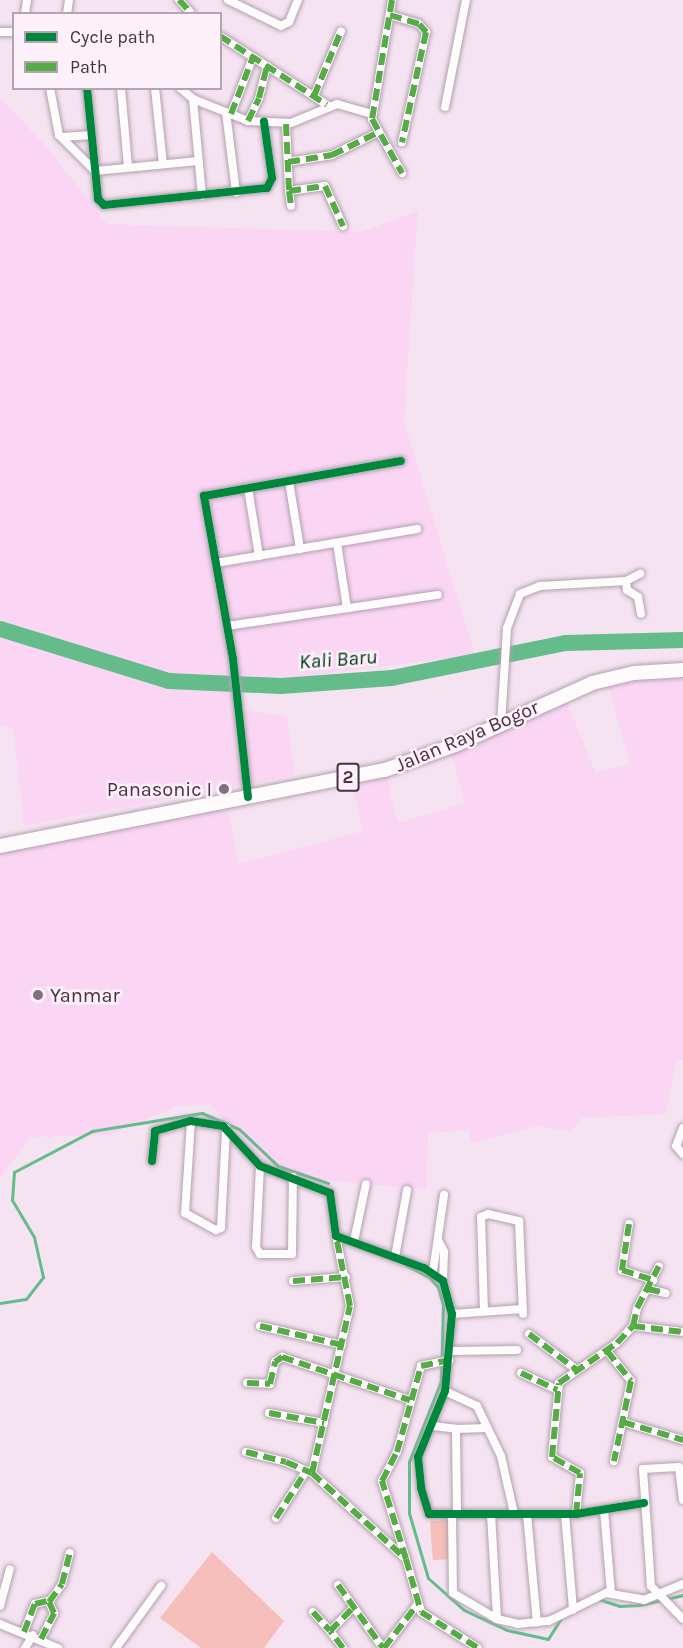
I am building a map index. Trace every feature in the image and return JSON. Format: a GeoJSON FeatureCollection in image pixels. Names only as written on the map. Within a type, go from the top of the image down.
{"type":"FeatureCollection","features":[{"type":"Feature","properties":{"kind":"highway","name":"Jalan Raya Bogor"},"geometry":{"type":"LineString","coordinates":[[0,837],[419,760],[570,682],[616,668],[683,662]]}},
{"type":"Feature","properties":{"kind":"highway","name":"Jalan Raya Bogor"},"geometry":{"type":"LineString","coordinates":[[500,720],[600,681],[642,672],[683,670]]}},
{"type":"Feature","properties":{"kind":"highway","name":"Jalan Raya Bogor"},"geometry":{"type":"LineString","coordinates":[[0,846],[247,793]]}},
{"type":"Feature","properties":{"kind":"street"},"geometry":{"type":"LineString","coordinates":[[179,0],[190,12]]}},
{"type":"Feature","properties":{"kind":"street"},"geometry":{"type":"LineString","coordinates":[[228,0],[281,26],[289,22],[298,0]]}},
{"type":"Feature","properties":{"kind":"street"},"geometry":{"type":"LineString","coordinates":[[392,0],[372,114],[377,133],[402,173]]}},
{"type":"Feature","properties":{"kind":"street"},"geometry":{"type":"LineString","coordinates":[[445,107],[466,0]]}},
{"type":"Feature","properties":{"kind":"street"},"geometry":{"type":"LineString","coordinates":[[390,15],[419,24],[426,32],[402,141]]}},
{"type":"Feature","properties":{"kind":"street"},"geometry":{"type":"LineString","coordinates":[[314,96],[341,31]]}},
{"type":"Feature","properties":{"kind":"street"},"geometry":{"type":"LineString","coordinates":[[222,37],[327,105]]}},
{"type":"Feature","properties":{"kind":"street"},"geometry":{"type":"LineString","coordinates":[[236,192],[228,113],[253,57]]}},
{"type":"Feature","properties":{"kind":"street"},"geometry":{"type":"LineString","coordinates":[[248,121],[259,98],[267,66]]}},
{"type":"Feature","properties":{"kind":"street"},"geometry":{"type":"LineString","coordinates":[[50,90],[55,127],[95,171]]}},
{"type":"Feature","properties":{"kind":"street"},"geometry":{"type":"LineString","coordinates":[[87,90],[98,199],[104,205],[236,192],[272,184],[264,122]]}},
{"type":"Feature","properties":{"kind":"street"},"geometry":{"type":"LineString","coordinates":[[121,90],[128,167]]}},
{"type":"Feature","properties":{"kind":"street"},"geometry":{"type":"LineString","coordinates":[[155,90],[163,164]]}},
{"type":"Feature","properties":{"kind":"street"},"geometry":{"type":"LineString","coordinates":[[182,90],[193,99],[248,121],[286,124],[327,105],[344,105],[372,114]]}},
{"type":"Feature","properties":{"kind":"street"},"geometry":{"type":"LineString","coordinates":[[193,99],[202,196]]}},
{"type":"Feature","properties":{"kind":"street"},"geometry":{"type":"LineString","coordinates":[[286,124],[291,206]]}},
{"type":"Feature","properties":{"kind":"street"},"geometry":{"type":"LineString","coordinates":[[288,162],[332,155],[377,133]]}},
{"type":"Feature","properties":{"kind":"street"},"geometry":{"type":"LineString","coordinates":[[63,137],[92,135]]}},
{"type":"Feature","properties":{"kind":"street"},"geometry":{"type":"LineString","coordinates":[[95,171],[199,160]]}},
{"type":"Feature","properties":{"kind":"street"},"geometry":{"type":"LineString","coordinates":[[289,190],[325,186],[344,226]]}},
{"type":"Feature","properties":{"kind":"street"},"geometry":{"type":"LineString","coordinates":[[247,793],[233,659],[204,496],[401,461]]}},
{"type":"Feature","properties":{"kind":"street"},"geometry":{"type":"LineString","coordinates":[[289,481],[300,549]]}},
{"type":"Feature","properties":{"kind":"street"},"geometry":{"type":"LineString","coordinates":[[248,488],[259,556]]}},
{"type":"Feature","properties":{"kind":"street"},"geometry":{"type":"LineString","coordinates":[[216,563],[417,529]]}},
{"type":"Feature","properties":{"kind":"street"},"geometry":{"type":"LineString","coordinates":[[337,543],[347,608]]}},
{"type":"Feature","properties":{"kind":"street"},"geometry":{"type":"LineString","coordinates":[[500,720],[502,676],[512,607],[527,590],[626,581],[640,574]]}},
{"type":"Feature","properties":{"kind":"street"},"geometry":{"type":"LineString","coordinates":[[626,581],[627,590],[638,597],[640,614]]}},
{"type":"Feature","properties":{"kind":"street"},"geometry":{"type":"LineString","coordinates":[[227,626],[438,594]]}},
{"type":"Feature","properties":{"kind":"street"},"geometry":{"type":"LineString","coordinates":[[191,1121],[185,1213],[216,1230],[221,1227],[223,1209],[225,1128]]}},
{"type":"Feature","properties":{"kind":"street"},"geometry":{"type":"LineString","coordinates":[[152,1161],[154,1132],[191,1121],[225,1128],[260,1166],[330,1193],[350,1306],[324,1423],[309,1472],[276,1518]]}},
{"type":"Feature","properties":{"kind":"street"},"geometry":{"type":"LineString","coordinates":[[683,1128],[676,1146],[683,1154]]}},
{"type":"Feature","properties":{"kind":"street"},"geometry":{"type":"LineString","coordinates":[[260,1166],[256,1247],[260,1254],[292,1254],[293,1177]]}},
{"type":"Feature","properties":{"kind":"street"},"geometry":{"type":"LineString","coordinates":[[354,1242],[366,1184]]}},
{"type":"Feature","properties":{"kind":"street"},"geometry":{"type":"LineString","coordinates":[[395,1257],[407,1190]]}},
{"type":"Feature","properties":{"kind":"street"},"geometry":{"type":"LineString","coordinates":[[433,1272],[444,1196]]}},
{"type":"Feature","properties":{"kind":"street"},"geometry":{"type":"LineString","coordinates":[[452,1314],[523,1311],[519,1221],[484,1214],[481,1217],[484,1311]]}},
{"type":"Feature","properties":{"kind":"street"},"geometry":{"type":"LineString","coordinates":[[629,1224],[622,1270],[653,1280]]}},
{"type":"Feature","properties":{"kind":"street"},"geometry":{"type":"LineString","coordinates":[[336,1236],[433,1272],[443,1281]]}},
{"type":"Feature","properties":{"kind":"street"},"geometry":{"type":"LineString","coordinates":[[438,1240],[444,1252],[443,1281],[452,1314],[450,1351],[444,1361],[445,1391],[433,1426],[418,1457],[421,1488],[429,1514],[576,1514],[644,1503]]}},
{"type":"Feature","properties":{"kind":"street"},"geometry":{"type":"LineString","coordinates":[[576,1514],[580,1473],[552,1457],[559,1383],[607,1351],[633,1326],[637,1308],[659,1266]]}},
{"type":"Feature","properties":{"kind":"street"},"geometry":{"type":"LineString","coordinates":[[293,1281],[346,1277]]}},
{"type":"Feature","properties":{"kind":"street"},"geometry":{"type":"LineString","coordinates":[[648,1289],[666,1293]]}},
{"type":"Feature","properties":{"kind":"street"},"geometry":{"type":"LineString","coordinates":[[260,1326],[342,1345]]}},
{"type":"Feature","properties":{"kind":"street"},"geometry":{"type":"LineString","coordinates":[[633,1326],[683,1332]]}},
{"type":"Feature","properties":{"kind":"street"},"geometry":{"type":"LineString","coordinates":[[528,1334],[578,1370]]}},
{"type":"Feature","properties":{"kind":"street"},"geometry":{"type":"LineString","coordinates":[[450,1351],[517,1350]]}},
{"type":"Feature","properties":{"kind":"street"},"geometry":{"type":"LineString","coordinates":[[607,1351],[631,1381],[614,1461]]}},
{"type":"Feature","properties":{"kind":"street"},"geometry":{"type":"LineString","coordinates":[[247,1383],[270,1384],[275,1362],[282,1357],[334,1371],[410,1400]]}},
{"type":"Feature","properties":{"kind":"street"},"geometry":{"type":"LineString","coordinates":[[444,1361],[421,1366],[394,1460],[382,1480],[406,1559],[417,1605],[478,1648]]}},
{"type":"Feature","properties":{"kind":"street"},"geometry":{"type":"LineString","coordinates":[[521,1373],[557,1390]]}},
{"type":"Feature","properties":{"kind":"street"},"geometry":{"type":"LineString","coordinates":[[445,1391],[477,1406],[506,1472],[514,1513]]}},
{"type":"Feature","properties":{"kind":"street"},"geometry":{"type":"LineString","coordinates":[[269,1413],[324,1423]]}},
{"type":"Feature","properties":{"kind":"street"},"geometry":{"type":"LineString","coordinates":[[622,1422],[683,1440]]}},
{"type":"Feature","properties":{"kind":"street"},"geometry":{"type":"LineString","coordinates":[[433,1426],[456,1430],[487,1428]]}},
{"type":"Feature","properties":{"kind":"street"},"geometry":{"type":"LineString","coordinates":[[456,1430],[453,1593],[496,1619],[537,1623],[611,1593],[640,1600],[660,1595],[683,1584]]}},
{"type":"Feature","properties":{"kind":"street"},"geometry":{"type":"LineString","coordinates":[[246,1452],[309,1472],[406,1559]]}},
{"type":"Feature","properties":{"kind":"street"},"geometry":{"type":"LineString","coordinates":[[683,1500],[679,1467],[648,1467],[643,1470],[651,1586],[683,1619]]}},
{"type":"Feature","properties":{"kind":"street"},"geometry":{"type":"LineString","coordinates":[[603,1510],[611,1593]]}},
{"type":"Feature","properties":{"kind":"street"},"geometry":{"type":"LineString","coordinates":[[491,1514],[496,1619]]}},
{"type":"Feature","properties":{"kind":"street"},"geometry":{"type":"LineString","coordinates":[[527,1514],[537,1623]]}},
{"type":"Feature","properties":{"kind":"street"},"geometry":{"type":"LineString","coordinates":[[565,1514],[573,1610]]}},
{"type":"Feature","properties":{"kind":"street"},"geometry":{"type":"LineString","coordinates":[[25,1648],[35,1604],[51,1600],[62,1584],[70,1554]]}},
{"type":"Feature","properties":{"kind":"street"},"geometry":{"type":"LineString","coordinates":[[0,1606],[10,1569]]}},
{"type":"Feature","properties":{"kind":"street"},"geometry":{"type":"LineString","coordinates":[[338,1585],[383,1648],[417,1605]]}},
{"type":"Feature","properties":{"kind":"street"},"geometry":{"type":"LineString","coordinates":[[116,1648],[161,1586]]}},
{"type":"Feature","properties":{"kind":"street"},"geometry":{"type":"LineString","coordinates":[[42,1639],[54,1613],[51,1600]]}},
{"type":"Feature","properties":{"kind":"street"},"geometry":{"type":"LineString","coordinates":[[330,1632],[354,1607]]}},
{"type":"Feature","properties":{"kind":"street"},"geometry":{"type":"LineString","coordinates":[[313,1612],[342,1648]]}},
{"type":"Feature","properties":{"kind":"street"},"geometry":{"type":"LineString","coordinates":[[0,1624],[29,1633],[58,1648]]}},
{"type":"Feature","properties":{"kind":"street"},"geometry":{"type":"LineString","coordinates":[[328,1648],[335,1639]]}},
{"type":"Feature","properties":{"kind":"shaded area"},"geometry":{"type":"Polygon","coordinates":[[[0,98],[47,147],[107,224],[361,232],[418,211],[404,421],[475,655],[240,684],[243,710],[287,716],[295,775],[24,826],[13,729],[0,726],[0,98]]]}},
{"type":"Feature","properties":{"kind":"shaded area"},"geometry":{"type":"Polygon","coordinates":[[[683,676],[683,1060],[677,1059],[666,1114],[582,1118],[571,1131],[536,1126],[472,1143],[468,1130],[428,1133],[427,1189],[307,1179],[265,1160],[209,1104],[178,1106],[109,1135],[30,1137],[0,1179],[0,849],[27,848],[227,806],[239,864],[363,831],[351,780],[385,770],[398,823],[465,803],[449,748],[564,694],[595,772],[630,764],[607,683],[629,677],[683,676]]]}},
{"type":"Feature","properties":{"kind":"shaded area"},"geometry":{"type":"Polygon","coordinates":[[[448,1520],[451,1559],[433,1560],[430,1521],[448,1520]]]}},
{"type":"Feature","properties":{"kind":"shaded area"},"geometry":{"type":"Polygon","coordinates":[[[212,1552],[284,1621],[264,1648],[201,1648],[160,1618],[212,1552]]]}},
{"type":"Feature","properties":{"kind":"waterway","name":"Kali Baru"},"geometry":{"type":"LineString","coordinates":[[0,629],[169,681],[281,686],[392,678],[565,643],[683,640]]}},
{"type":"Feature","properties":{"kind":"waterway"},"geometry":{"type":"LineString","coordinates":[[0,1303],[26,1299],[43,1277],[34,1237],[12,1200],[14,1172],[92,1131],[202,1113],[239,1129],[278,1166],[328,1183]]}},
{"type":"Feature","properties":{"kind":"waterway"},"geometry":{"type":"LineString","coordinates":[[406,1265],[429,1277],[438,1287],[443,1305],[441,1381],[409,1462],[409,1513],[428,1578],[464,1610],[507,1630],[548,1639],[562,1617]]}},
{"type":"Feature","properties":{"kind":"waterway"},"geometry":{"type":"LineString","coordinates":[[598,1599],[619,1606],[640,1605],[683,1595]]}},
{"type":"Feature","properties":{"kind":"marked path"},"geometry":{"type":"LineString","coordinates":[[179,0],[190,12]]}},
{"type":"Feature","properties":{"kind":"marked path"},"geometry":{"type":"LineString","coordinates":[[392,0],[372,119],[402,173]]}},
{"type":"Feature","properties":{"kind":"marked path"},"geometry":{"type":"LineString","coordinates":[[390,15],[419,24],[426,32],[402,142]]}},
{"type":"Feature","properties":{"kind":"marked path"},"geometry":{"type":"LineString","coordinates":[[314,96],[341,31]]}},
{"type":"Feature","properties":{"kind":"marked path"},"geometry":{"type":"LineString","coordinates":[[222,37],[327,105]]}},
{"type":"Feature","properties":{"kind":"marked path"},"geometry":{"type":"LineString","coordinates":[[231,114],[253,57]]}},
{"type":"Feature","properties":{"kind":"marked path"},"geometry":{"type":"LineString","coordinates":[[248,121],[259,98],[267,66]]}},
{"type":"Feature","properties":{"kind":"marked path"},"geometry":{"type":"LineString","coordinates":[[286,124],[289,191],[325,186],[343,226]]}},
{"type":"Feature","properties":{"kind":"marked path"},"geometry":{"type":"LineString","coordinates":[[288,162],[332,155],[377,133]]}},
{"type":"Feature","properties":{"kind":"marked path"},"geometry":{"type":"LineString","coordinates":[[289,191],[291,206]]}},
{"type":"Feature","properties":{"kind":"marked path"},"geometry":{"type":"LineString","coordinates":[[629,1224],[622,1270],[653,1280]]}},
{"type":"Feature","properties":{"kind":"marked path"},"geometry":{"type":"LineString","coordinates":[[312,1473],[350,1306],[336,1236]]}},
{"type":"Feature","properties":{"kind":"marked path"},"geometry":{"type":"LineString","coordinates":[[633,1326],[637,1308],[659,1266]]}},
{"type":"Feature","properties":{"kind":"marked path"},"geometry":{"type":"LineString","coordinates":[[293,1281],[346,1277]]}},
{"type":"Feature","properties":{"kind":"marked path"},"geometry":{"type":"LineString","coordinates":[[648,1289],[666,1293]]}},
{"type":"Feature","properties":{"kind":"marked path"},"geometry":{"type":"LineString","coordinates":[[260,1326],[342,1345]]}},
{"type":"Feature","properties":{"kind":"marked path"},"geometry":{"type":"LineString","coordinates":[[576,1514],[580,1473],[552,1457],[559,1383],[617,1343],[633,1326],[683,1332]]}},
{"type":"Feature","properties":{"kind":"marked path"},"geometry":{"type":"LineString","coordinates":[[529,1334],[577,1370]]}},
{"type":"Feature","properties":{"kind":"marked path"},"geometry":{"type":"LineString","coordinates":[[607,1351],[631,1381],[614,1461]]}},
{"type":"Feature","properties":{"kind":"marked path"},"geometry":{"type":"LineString","coordinates":[[247,1383],[270,1384],[275,1362],[282,1357],[410,1400]]}},
{"type":"Feature","properties":{"kind":"marked path"},"geometry":{"type":"LineString","coordinates":[[406,1559],[382,1481],[397,1452],[421,1366],[449,1360]]}},
{"type":"Feature","properties":{"kind":"marked path"},"geometry":{"type":"LineString","coordinates":[[521,1373],[557,1390]]}},
{"type":"Feature","properties":{"kind":"marked path"},"geometry":{"type":"LineString","coordinates":[[269,1413],[324,1423]]}},
{"type":"Feature","properties":{"kind":"marked path"},"geometry":{"type":"LineString","coordinates":[[623,1422],[683,1440]]}},
{"type":"Feature","properties":{"kind":"marked path"},"geometry":{"type":"LineString","coordinates":[[246,1452],[286,1462],[312,1473],[406,1559],[421,1612],[478,1648]]}},
{"type":"Feature","properties":{"kind":"marked path"},"geometry":{"type":"LineString","coordinates":[[276,1518],[306,1471]]}},
{"type":"Feature","properties":{"kind":"marked path"},"geometry":{"type":"LineString","coordinates":[[41,1639],[54,1613],[49,1602],[62,1584],[70,1553]]}},
{"type":"Feature","properties":{"kind":"marked path"},"geometry":{"type":"LineString","coordinates":[[338,1585],[383,1648]]}},
{"type":"Feature","properties":{"kind":"marked path"},"geometry":{"type":"LineString","coordinates":[[24,1632],[35,1604],[51,1600]]}},
{"type":"Feature","properties":{"kind":"marked path"},"geometry":{"type":"LineString","coordinates":[[384,1648],[417,1605]]}},
{"type":"Feature","properties":{"kind":"marked path"},"geometry":{"type":"LineString","coordinates":[[343,1648],[330,1631],[354,1607]]}},
{"type":"Feature","properties":{"kind":"marked path"},"geometry":{"type":"LineString","coordinates":[[313,1612],[330,1631]]}},
{"type":"Feature","properties":{"kind":"cycle path"},"geometry":{"type":"LineString","coordinates":[[87,90],[98,199],[104,205],[267,188],[272,178],[264,122]]}},
{"type":"Feature","properties":{"kind":"cycle path"},"geometry":{"type":"LineString","coordinates":[[248,797],[233,659],[204,496],[401,461]]}},
{"type":"Feature","properties":{"kind":"cycle path"},"geometry":{"type":"LineString","coordinates":[[152,1161],[155,1131],[191,1121],[223,1126],[260,1166],[330,1193],[336,1236],[424,1268],[443,1281],[452,1314],[445,1391],[418,1457],[421,1488],[429,1514],[576,1514],[644,1503]]}},
{"type":"Feature","properties":{"kind":"place","name":"Panasonic I"},"geometry":{"type":"Point","coordinates":[224,789]}},
{"type":"Feature","properties":{"kind":"place","name":"Yanmar"},"geometry":{"type":"Point","coordinates":[38,995]}}]}
